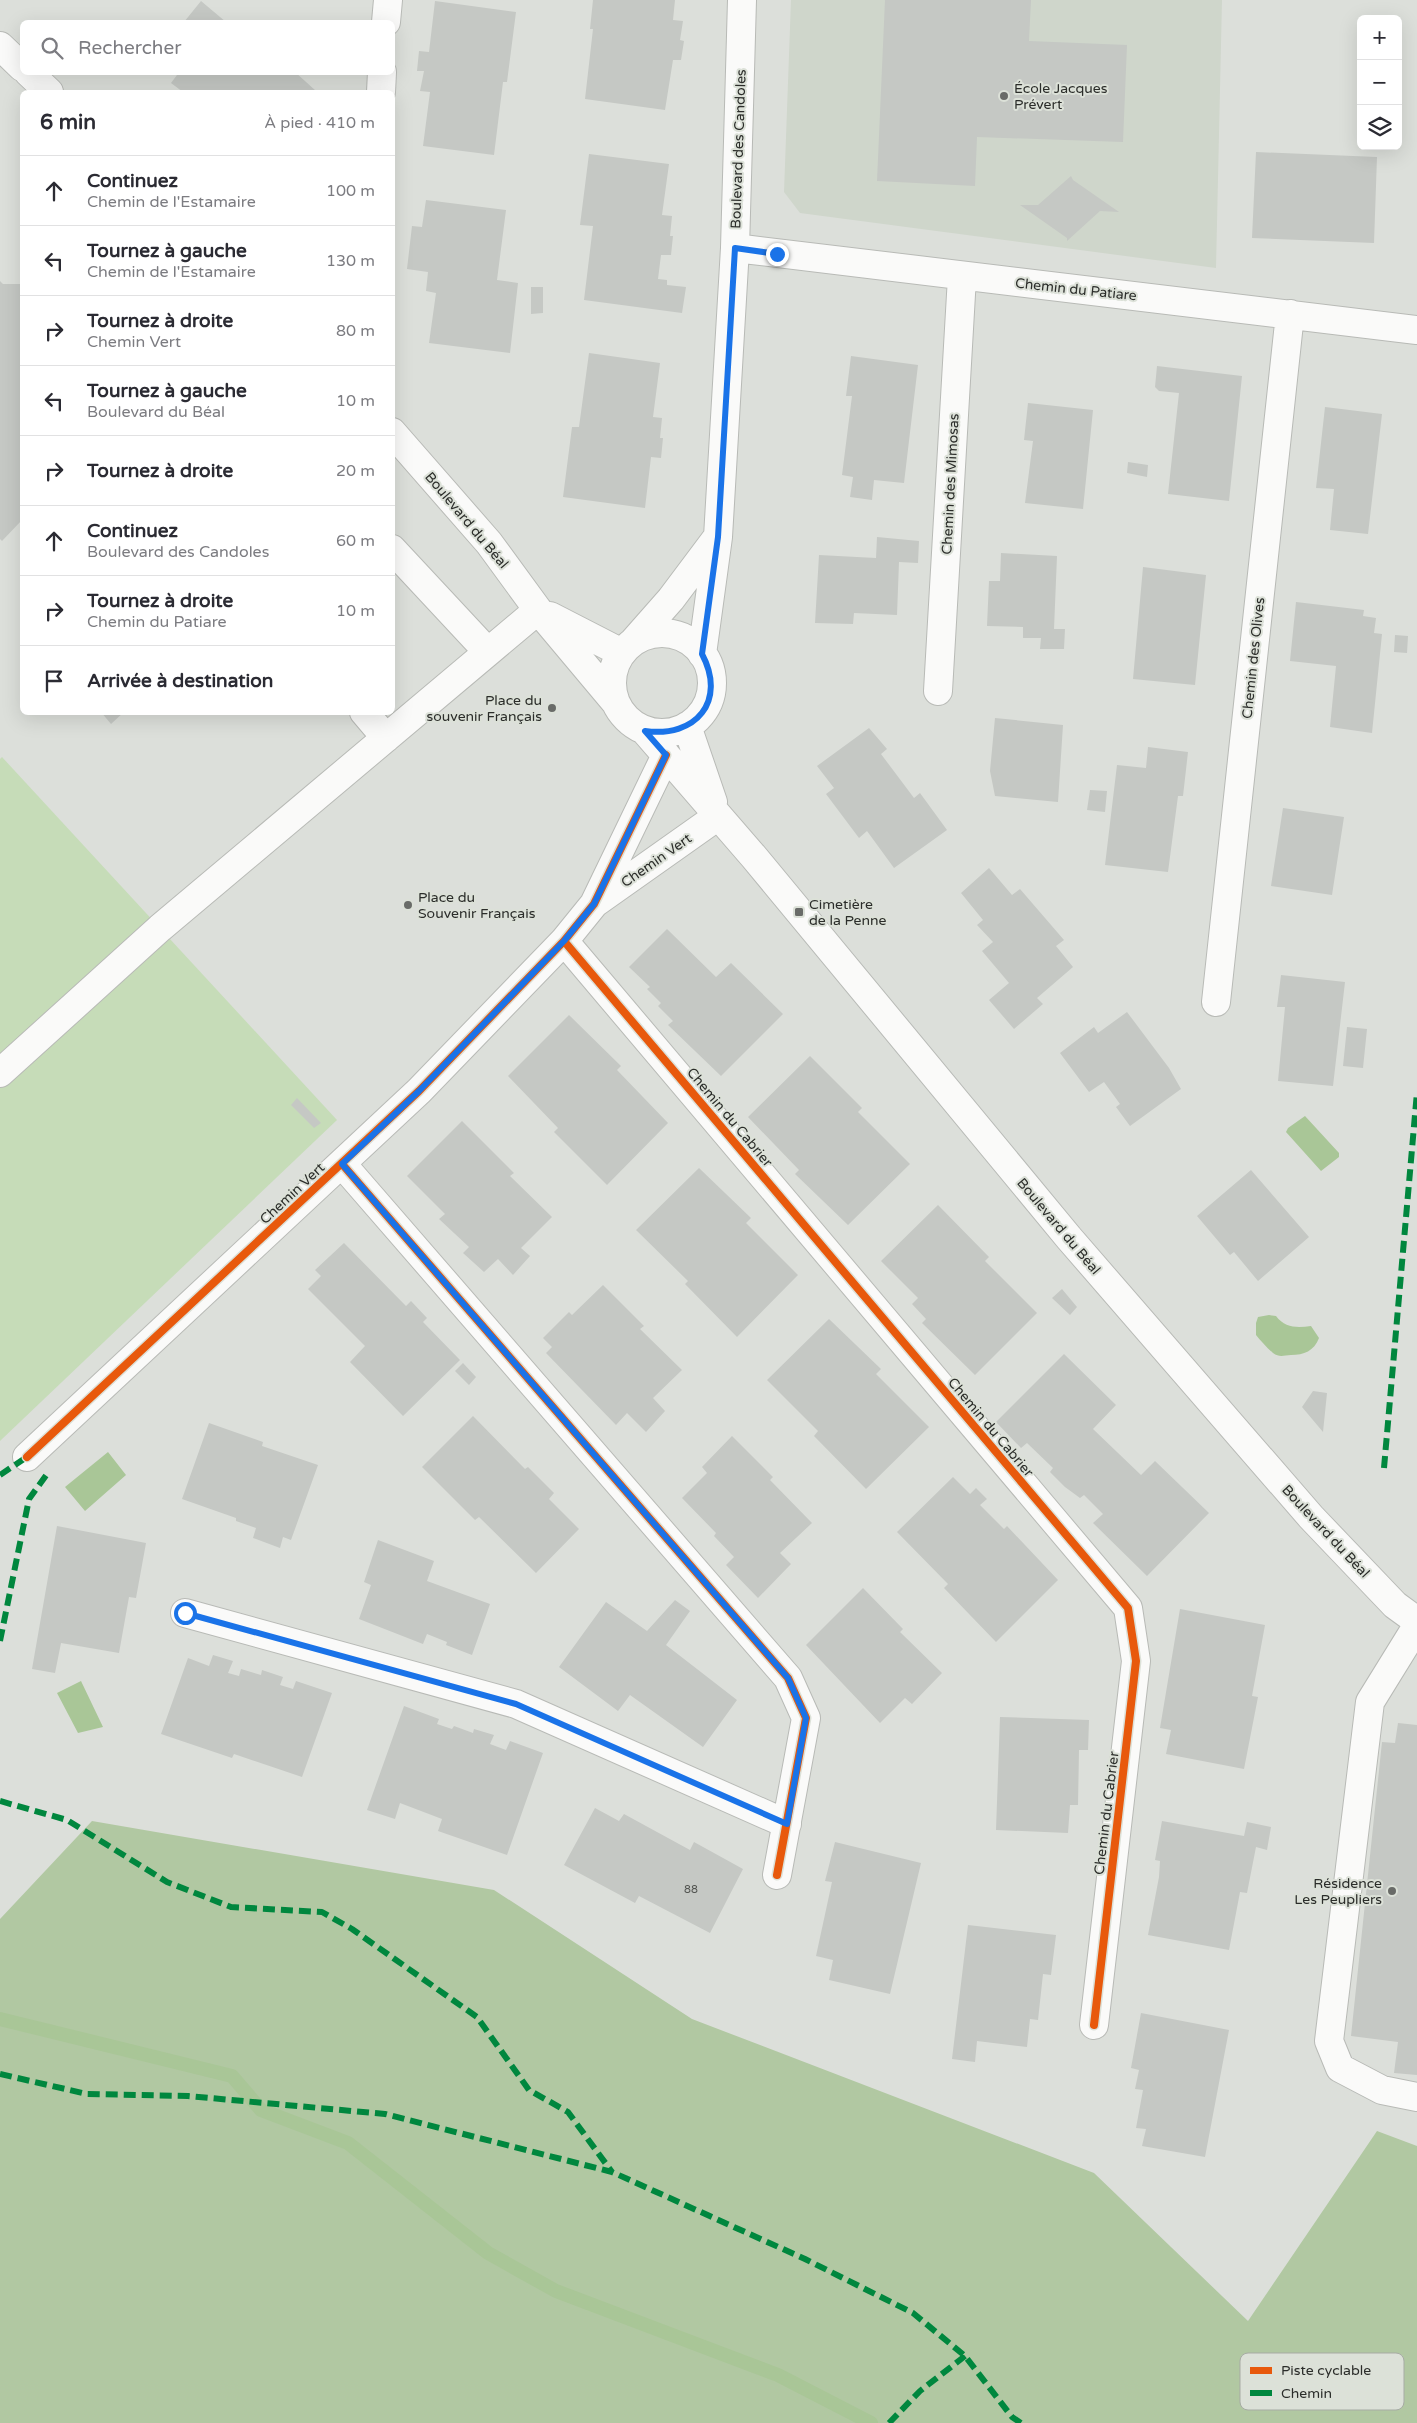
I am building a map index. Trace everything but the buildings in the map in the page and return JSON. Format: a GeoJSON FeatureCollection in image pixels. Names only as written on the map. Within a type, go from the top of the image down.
{"type":"FeatureCollection","features":[{"type":"Feature","properties":{"kind":"street"},"geometry":{"type":"LineString","coordinates":[[386,20],[388,0]]}},
{"type":"Feature","properties":{"kind":"street","name":"Boulevard des Candoles"},"geometry":{"type":"LineString","coordinates":[[702,654],[718,537],[735,248],[742,0]]}},
{"type":"Feature","properties":{"kind":"street"},"geometry":{"type":"LineString","coordinates":[[0,46],[20,65]]}},
{"type":"Feature","properties":{"kind":"street"},"geometry":{"type":"LineString","coordinates":[[31,75],[47,90]]}},
{"type":"Feature","properties":{"kind":"street"},"geometry":{"type":"LineString","coordinates":[[381,90],[382,75]]}},
{"type":"Feature","properties":{"kind":"street","name":"Chemin du Patiare"},"geometry":{"type":"LineString","coordinates":[[735,248],[962,277],[1417,330]]}},
{"type":"Feature","properties":{"kind":"street","name":"Chemin des Mimosas"},"geometry":{"type":"LineString","coordinates":[[938,691],[962,277]]}},
{"type":"Feature","properties":{"kind":"street","name":"Chemin des Olives"},"geometry":{"type":"LineString","coordinates":[[1216,1002],[1290,314]]}},
{"type":"Feature","properties":{"kind":"street","name":"Boulevard du Béal"},"geometry":{"type":"LineString","coordinates":[[395,435],[489,543],[538,610],[616,703]]}},
{"type":"Feature","properties":{"kind":"street"},"geometry":{"type":"LineString","coordinates":[[628,647],[648,635],[663,634],[678,636],[692,644],[702,654],[709,666],[712,680],[711,694],[698,718],[687,726],[674,731],[660,733],[645,731],[633,724],[623,714],[616,703],[612,686],[614,669],[628,647],[671,599],[718,537]]}},
{"type":"Feature","properties":{"kind":"street"},"geometry":{"type":"LineString","coordinates":[[395,552],[488,652]]}},
{"type":"Feature","properties":{"kind":"street"},"geometry":{"type":"LineString","coordinates":[[0,1073],[160,928],[538,610]]}},
{"type":"Feature","properties":{"kind":"street","name":"Boulevard du Béal"},"geometry":{"type":"LineString","coordinates":[[538,610],[628,647]]}},
{"type":"Feature","properties":{"kind":"street"},"geometry":{"type":"LineString","coordinates":[[367,715],[386,738]]}},
{"type":"Feature","properties":{"kind":"street","name":"Boulevard du Béal"},"geometry":{"type":"LineString","coordinates":[[687,726],[718,816]]}},
{"type":"Feature","properties":{"kind":"street","name":"Boulevard du Béal"},"geometry":{"type":"LineString","coordinates":[[645,731],[1095,1269],[1311,1517],[1395,1605],[1417,1621]]}},
{"type":"Feature","properties":{"kind":"street","name":"Chemin Vert"},"geometry":{"type":"LineString","coordinates":[[27,1457],[419,1091],[564,941],[594,904],[666,755]]}},
{"type":"Feature","properties":{"kind":"street","name":"Chemin Vert"},"geometry":{"type":"LineString","coordinates":[[594,904],[718,816]]}},
{"type":"Feature","properties":{"kind":"street","name":"Chemin du Cabrier"},"geometry":{"type":"LineString","coordinates":[[564,941],[1128,1608],[1136,1661],[1094,2025]]}},
{"type":"Feature","properties":{"kind":"street"},"geometry":{"type":"LineString","coordinates":[[342,1164],[788,1678],[806,1718],[777,1875]]}},
{"type":"Feature","properties":{"kind":"street"},"geometry":{"type":"LineString","coordinates":[[185,1613],[516,1704],[787,1824]]}},
{"type":"Feature","properties":{"kind":"street"},"geometry":{"type":"LineString","coordinates":[[1417,1626],[1370,1702],[1329,2041],[1340,2068],[1382,2090],[1417,2097]]}},
{"type":"Feature","properties":{"kind":"shaded area","name":"École Jacques Prévert"},"geometry":{"type":"Polygon","coordinates":[[[791,0],[1222,0],[1216,268],[800,213],[784,192],[791,0]]]}},
{"type":"Feature","properties":{"kind":"shaded area"},"geometry":{"type":"Polygon","coordinates":[[[2,757],[337,1120],[0,1441],[0,759],[2,757]]]}},
{"type":"Feature","properties":{"kind":"shaded area"},"geometry":{"type":"Polygon","coordinates":[[[1305,1116],[1339,1153],[1339,1157],[1321,1171],[1286,1132],[1288,1128],[1305,1116]]]}},
{"type":"Feature","properties":{"kind":"shaded area"},"geometry":{"type":"Polygon","coordinates":[[[1276,1316],[1287,1325],[1311,1326],[1319,1338],[1317,1342],[1304,1353],[1275,1355],[1256,1335],[1258,1317],[1276,1316]]]}},
{"type":"Feature","properties":{"kind":"shaded area"},"geometry":{"type":"Polygon","coordinates":[[[108,1452],[126,1475],[85,1511],[65,1487],[108,1452]]]}},
{"type":"Feature","properties":{"kind":"shaded area"},"geometry":{"type":"Polygon","coordinates":[[[81,1681],[103,1727],[78,1733],[57,1693],[81,1681]]]}},
{"type":"Feature","properties":{"kind":"shaded area"},"geometry":{"type":"Polygon","coordinates":[[[92,1821],[494,1890],[692,2019],[1094,2173],[1248,2321],[1377,2131],[1417,2146],[1417,2423],[0,2423],[0,1919],[92,1821]]]}},
{"type":"Feature","properties":{"kind":"waterway"},"geometry":{"type":"LineString","coordinates":[[0,2019],[232,2076],[261,2110],[348,2143],[488,2253],[556,2291],[778,2375],[871,2423]]}},
{"type":"Feature","properties":{"kind":"marked path"},"geometry":{"type":"LineString","coordinates":[[1384,1468],[1417,1092]]}},
{"type":"Feature","properties":{"kind":"marked path"},"geometry":{"type":"LineString","coordinates":[[0,1475],[27,1457]]}},
{"type":"Feature","properties":{"kind":"marked path"},"geometry":{"type":"LineString","coordinates":[[0,1641],[29,1499],[47,1474]]}},
{"type":"Feature","properties":{"kind":"marked path"},"geometry":{"type":"LineString","coordinates":[[0,1801],[67,1820],[167,1882],[231,1907],[322,1912],[352,1929],[477,2017],[529,2090],[568,2112],[612,2172]]}},
{"type":"Feature","properties":{"kind":"marked path"},"geometry":{"type":"LineString","coordinates":[[0,2074],[87,2094],[188,2096],[385,2114],[612,2172],[805,2259],[913,2313],[965,2356],[1012,2417],[1021,2423]]}},
{"type":"Feature","properties":{"kind":"marked path"},"geometry":{"type":"LineString","coordinates":[[889,2423],[920,2391],[965,2356]]}},
{"type":"Feature","properties":{"kind":"cycle path"},"geometry":{"type":"LineString","coordinates":[[27,1457],[419,1091],[564,941],[594,904],[666,755]]}},
{"type":"Feature","properties":{"kind":"cycle path"},"geometry":{"type":"LineString","coordinates":[[564,941],[1128,1608],[1136,1661],[1094,2025]]}},
{"type":"Feature","properties":{"kind":"cycle path"},"geometry":{"type":"LineString","coordinates":[[342,1164],[788,1678],[806,1718],[777,1875]]}},
{"type":"Feature","properties":{"kind":"place","name":"École Jacques Prévert"},"geometry":{"type":"Point","coordinates":[1004,96]}},
{"type":"Feature","properties":{"kind":"place","name":"Place du souvenir Français"},"geometry":{"type":"Point","coordinates":[552,708]}},
{"type":"Feature","properties":{"kind":"place","name":"Place du Souvenir Français"},"geometry":{"type":"Point","coordinates":[408,905]}},
{"type":"Feature","properties":{"kind":"place","name":"Cimetière de la Penne"},"geometry":{"type":"Point","coordinates":[799,912]}},
{"type":"Feature","properties":{"kind":"place","name":"Résidence Les Peupliers"},"geometry":{"type":"Point","coordinates":[1392,1891]}},
{"type":"Feature","properties":{"kind":"route"},"geometry":{"type":"LineString","coordinates":[[185,1613],[516,1704],[787,1824],[806,1718],[788,1678],[342,1164],[419,1091],[564,941],[594,904],[666,755],[645,731],[660,733],[674,731],[687,726],[698,718],[706,706],[711,694],[712,680],[709,666],[702,654],[718,537],[735,248],[777,254]]}}]}
